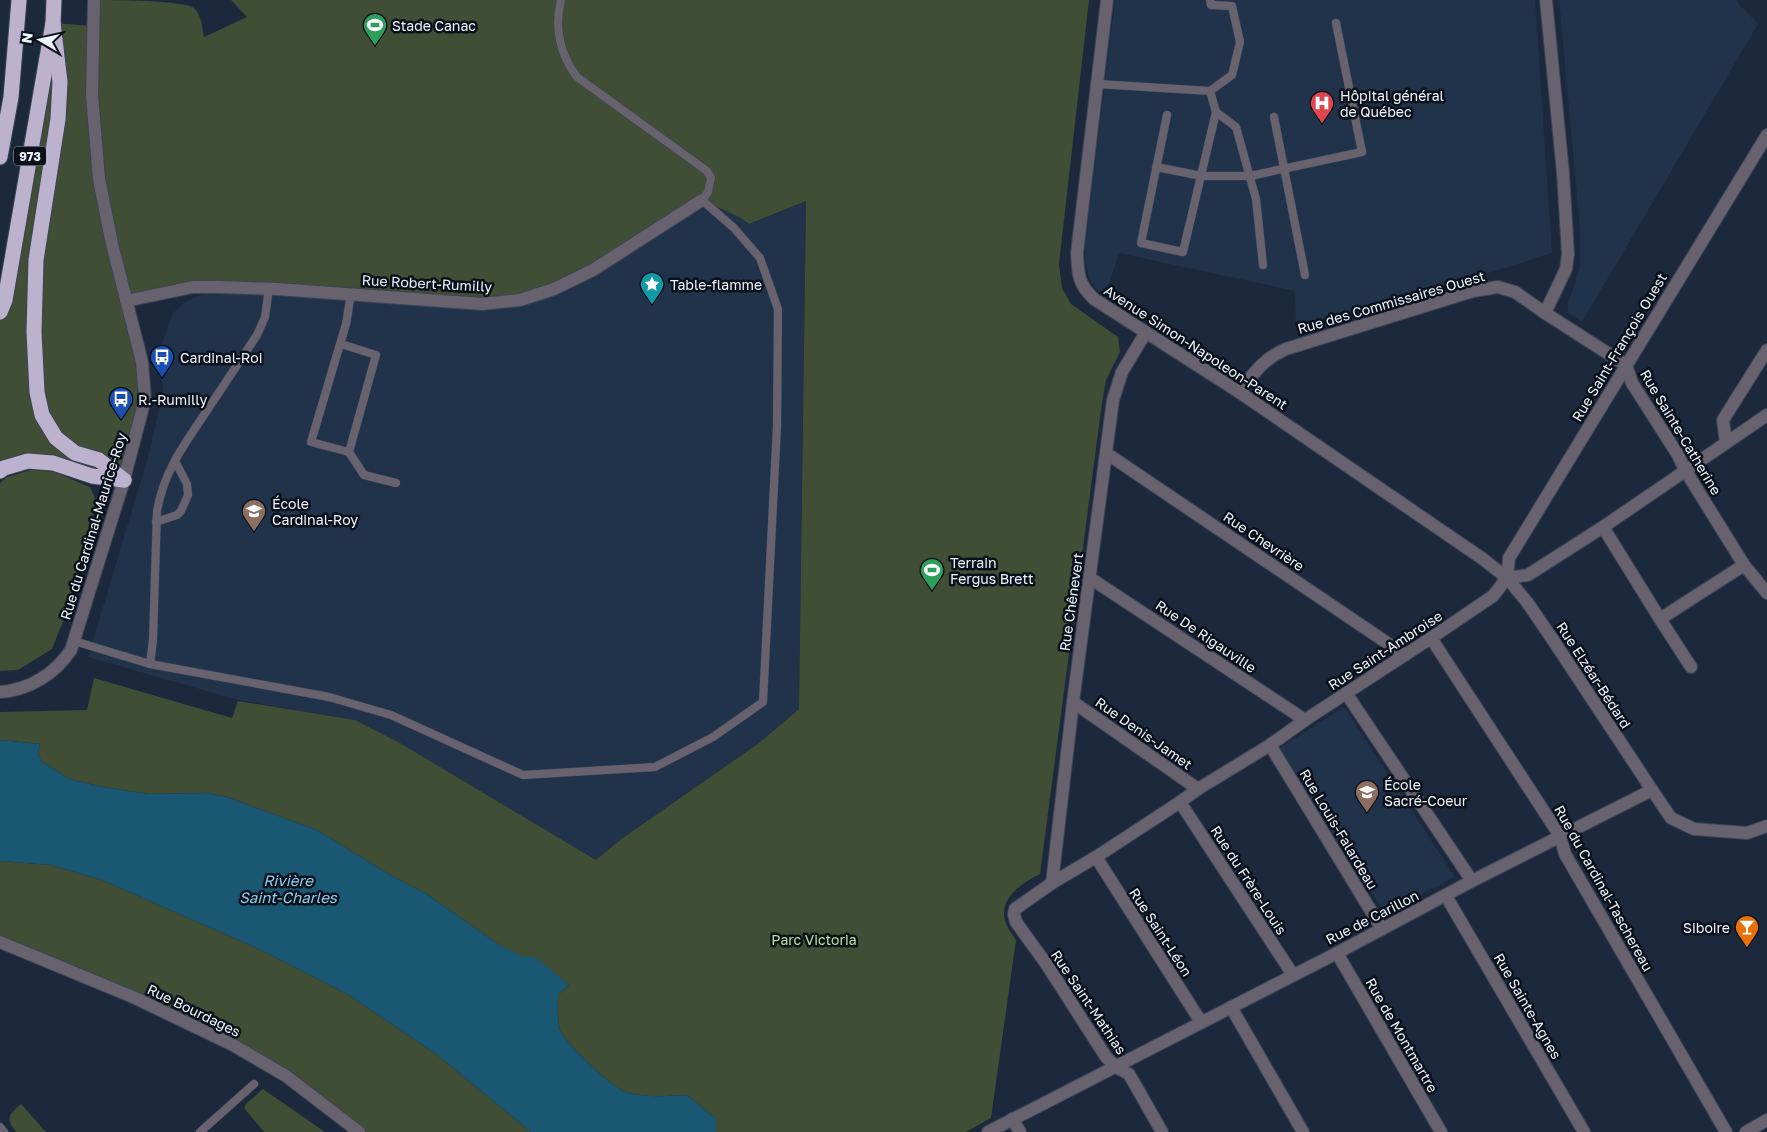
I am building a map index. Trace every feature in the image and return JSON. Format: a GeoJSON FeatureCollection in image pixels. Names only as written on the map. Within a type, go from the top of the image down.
{"type":"FeatureCollection","features":[{"type":"Feature","properties":{"kind":"highway","name":"973"},"geometry":{"type":"LineString","coordinates":[[0,157],[11,97],[19,0]]}},
{"type":"Feature","properties":{"kind":"highway","name":"973"},"geometry":{"type":"LineString","coordinates":[[0,312],[7,291],[53,23],[54,0]]}},
{"type":"Feature","properties":{"kind":"highway"},"geometry":{"type":"LineString","coordinates":[[53,23],[60,82],[58,119],[36,260],[34,332],[36,392],[42,416],[56,438],[76,453],[99,460],[124,480]]}},
{"type":"Feature","properties":{"kind":"highway"},"geometry":{"type":"LineString","coordinates":[[0,100],[15,56]]}},
{"type":"Feature","properties":{"kind":"highway"},"geometry":{"type":"LineString","coordinates":[[0,471],[28,461],[52,463],[92,476],[124,480]]}},
{"type":"Feature","properties":{"kind":"street","name":"Rue du Cardinal-Maurice-Roy"},"geometry":{"type":"LineString","coordinates":[[0,692],[41,680],[64,661],[71,650],[124,480],[145,398],[142,362],[112,244],[99,179],[92,95],[94,0]]}},
{"type":"Feature","properties":{"kind":"street","name":"Avenue Simon-Napoleon-Parent"},"geometry":{"type":"LineString","coordinates":[[1107,0],[1077,253],[1079,279],[1083,288],[1094,299],[1239,392],[1483,558],[1507,578]]}},
{"type":"Feature","properties":{"kind":"street"},"geometry":{"type":"LineString","coordinates":[[1545,313],[1566,269],[1568,254],[1563,173],[1546,0]]}},
{"type":"Feature","properties":{"kind":"street","name":"Rue Saint-François Ouest"},"geometry":{"type":"LineString","coordinates":[[1507,578],[1509,558],[1767,135]]}},
{"type":"Feature","properties":{"kind":"street","name":"Rue Robert-Rumilly"},"geometry":{"type":"LineString","coordinates":[[126,301],[193,287],[269,288],[482,304],[520,300],[554,290],[593,270],[702,200]]}},
{"type":"Feature","properties":{"kind":"street","name":"Rue des Commissaires Ouest"},"geometry":{"type":"LineString","coordinates":[[1239,392],[1260,365],[1272,355],[1473,290],[1498,287],[1515,292],[1545,313]]}},
{"type":"Feature","properties":{"kind":"street","name":"Rue Sainte-Catherine"},"geometry":{"type":"LineString","coordinates":[[1545,313],[1626,365],[1632,383],[1678,455],[1685,470],[1744,565],[1767,593]]}},
{"type":"Feature","properties":{"kind":"street","name":"Rue Chênevert"},"geometry":{"type":"LineString","coordinates":[[1052,883],[1073,702],[1113,400],[1122,372],[1146,332]]}},
{"type":"Feature","properties":{"kind":"street"},"geometry":{"type":"LineString","coordinates":[[1726,443],[1723,420],[1767,350]]}},
{"type":"Feature","properties":{"kind":"street"},"geometry":{"type":"LineString","coordinates":[[1507,578],[1528,575],[1603,527],[1767,416]]}},
{"type":"Feature","properties":{"kind":"street","name":"Rue Chevrière"},"geometry":{"type":"LineString","coordinates":[[1106,453],[1405,655]]}},
{"type":"Feature","properties":{"kind":"street"},"geometry":{"type":"LineString","coordinates":[[1603,527],[1691,667]]}},
{"type":"Feature","properties":{"kind":"street"},"geometry":{"type":"LineString","coordinates":[[1660,619],[1744,565]]}},
{"type":"Feature","properties":{"kind":"street","name":"Rue De Rigauville"},"geometry":{"type":"LineString","coordinates":[[1090,578],[1305,720]]}},
{"type":"Feature","properties":{"kind":"street","name":"Rue Saint-Ambroise"},"geometry":{"type":"LineString","coordinates":[[1015,909],[1198,789],[1270,745],[1431,638],[1493,596],[1507,578]]}},
{"type":"Feature","properties":{"kind":"street","name":"Rue Elzéar-Bédard"},"geometry":{"type":"LineString","coordinates":[[1507,578],[1554,640],[1652,790]]}},
{"type":"Feature","properties":{"kind":"street","name":"Rue du Cardinal-Taschereau"},"geometry":{"type":"LineString","coordinates":[[1431,638],[1560,836],[1565,854],[1726,1132]]}},
{"type":"Feature","properties":{"kind":"street"},"geometry":{"type":"LineString","coordinates":[[1346,693],[1472,881]]}},
{"type":"Feature","properties":{"kind":"street","name":"Rue Denis-Jamet"},"geometry":{"type":"LineString","coordinates":[[1073,702],[1198,789]]}},
{"type":"Feature","properties":{"kind":"street","name":"Rue Louis-Falardeau"},"geometry":{"type":"LineString","coordinates":[[1270,745],[1382,929]]}},
{"type":"Feature","properties":{"kind":"street"},"geometry":{"type":"LineString","coordinates":[[1652,790],[1671,818],[1694,829],[1747,833],[1767,826]]}},
{"type":"Feature","properties":{"kind":"street","name":"Rue de Carillon"},"geometry":{"type":"LineString","coordinates":[[988,1132],[1012,1118],[1116,1067],[1337,953],[1472,881],[1652,790]]}},
{"type":"Feature","properties":{"kind":"street","name":"Rue du Frère-Louis"},"geometry":{"type":"LineString","coordinates":[[1180,802],[1293,975]]}},
{"type":"Feature","properties":{"kind":"street","name":"Rue Saint-Léon"},"geometry":{"type":"LineString","coordinates":[[1096,857],[1201,1022]]}},
{"type":"Feature","properties":{"kind":"street","name":"Rue Sainte-Agnes"},"geometry":{"type":"LineString","coordinates":[[1446,896],[1584,1132]]}},
{"type":"Feature","properties":{"kind":"street","name":"Rue Saint-Mathias"},"geometry":{"type":"LineString","coordinates":[[1015,909],[1016,922],[1047,965],[1106,1057],[1116,1067],[1128,1074],[1162,1132]]}},
{"type":"Feature","properties":{"kind":"street","name":"Rue Bourdages"},"geometry":{"type":"LineString","coordinates":[[0,942],[133,997],[233,1045],[286,1076],[359,1132]]}},
{"type":"Feature","properties":{"kind":"street","name":"Rue de Montmartre"},"geometry":{"type":"LineString","coordinates":[[1337,953],[1441,1132]]}},
{"type":"Feature","properties":{"kind":"street"},"geometry":{"type":"LineString","coordinates":[[1231,1007],[1303,1132]]}},
{"type":"Feature","properties":{"kind":"street"},"geometry":{"type":"LineString","coordinates":[[1012,1118],[1020,1132]]}},
{"type":"Feature","properties":{"kind":"street"},"geometry":{"type":"LineString","coordinates":[[1746,1132],[1767,1120]]}},
{"type":"Feature","properties":{"kind":"lane"},"geometry":{"type":"LineString","coordinates":[[74,641],[150,664],[329,697],[391,715],[523,774],[655,767],[713,737],[764,702],[777,426],[778,309],[760,258],[734,228],[702,200],[708,192],[711,178],[707,171],[583,82],[568,65],[559,40],[559,8],[561,0]]}},
{"type":"Feature","properties":{"kind":"lane"},"geometry":{"type":"LineString","coordinates":[[1098,84],[1210,91],[1232,75],[1240,42],[1232,6],[1212,5],[1210,0]]}},
{"type":"Feature","properties":{"kind":"lane"},"geometry":{"type":"LineString","coordinates":[[1156,167],[1202,176],[1250,176],[1362,152],[1336,23]]}},
{"type":"Feature","properties":{"kind":"lane"},"geometry":{"type":"LineString","coordinates":[[1167,115],[1141,243],[1183,252],[1216,112],[1210,91]]}},
{"type":"Feature","properties":{"kind":"lane"},"geometry":{"type":"LineString","coordinates":[[1216,112],[1236,127],[1256,199],[1263,265]]}},
{"type":"Feature","properties":{"kind":"lane"},"geometry":{"type":"LineString","coordinates":[[1274,118],[1305,275]]}},
{"type":"Feature","properties":{"kind":"lane"},"geometry":{"type":"LineString","coordinates":[[150,664],[153,640],[156,522],[160,494],[175,461],[257,335],[265,317],[269,288]]}},
{"type":"Feature","properties":{"kind":"lane"},"geometry":{"type":"LineString","coordinates":[[351,294],[346,324],[312,442],[349,452],[364,475],[396,482]]}},
{"type":"Feature","properties":{"kind":"lane"},"geometry":{"type":"LineString","coordinates":[[340,344],[376,355],[349,452]]}},
{"type":"Feature","properties":{"kind":"lane"},"geometry":{"type":"LineString","coordinates":[[156,522],[181,512],[188,495],[187,484],[175,461]]}},
{"type":"Feature","properties":{"kind":"lane"},"geometry":{"type":"LineString","coordinates":[[200,1132],[254,1084]]}},
{"type":"Feature","properties":{"kind":"lane"},"geometry":{"type":"LineString","coordinates":[[0,1127],[4,1132]]}},
{"type":"Feature","properties":{"kind":"shaded area","name":"Hôpital général de Québec"},"geometry":{"type":"Polygon","coordinates":[[[1115,0],[1535,0],[1552,253],[1296,328],[1295,291],[1119,253],[1105,297],[1090,279],[1085,261],[1085,245],[1115,0]]]}},
{"type":"Feature","properties":{"kind":"shaded area"},"geometry":{"type":"Polygon","coordinates":[[[1559,0],[1737,0],[1758,24],[1582,322],[1568,313],[1568,304],[1580,268],[1580,229],[1559,0]]]}},
{"type":"Feature","properties":{"kind":"shaded area"},"geometry":{"type":"Polygon","coordinates":[[[702,200],[739,217],[749,224],[806,201],[799,709],[759,743],[620,840],[596,860],[400,743],[355,720],[238,700],[88,657],[149,454],[163,391],[159,352],[173,313],[187,301],[218,287],[702,200]]]}},
{"type":"Feature","properties":{"kind":"shaded area","name":"École Sacré-Coeur"},"geometry":{"type":"Polygon","coordinates":[[[1344,707],[1455,877],[1385,913],[1278,749],[1344,707]]]}},
{"type":"Feature","properties":{"kind":"green space","name":"Parc Victoria"},"geometry":{"type":"Polygon","coordinates":[[[94,0],[147,1],[187,5],[194,8],[199,15],[204,37],[247,17],[231,0],[1089,0],[1059,264],[1062,288],[1071,304],[1118,337],[1120,352],[1106,380],[1102,403],[1040,874],[1016,890],[1007,900],[1005,907],[1005,921],[1016,940],[991,1118],[966,1132],[716,1132],[716,1119],[687,1095],[649,1096],[626,1092],[600,1074],[570,1045],[560,1030],[558,1012],[558,995],[569,985],[498,944],[425,893],[390,875],[317,830],[227,797],[208,793],[149,794],[103,787],[69,779],[41,761],[38,753],[40,744],[0,740],[0,712],[87,710],[94,678],[232,718],[238,701],[355,720],[400,743],[596,860],[620,840],[759,743],[799,709],[806,201],[749,224],[739,217],[702,200],[554,289],[482,304],[218,287],[126,301],[145,399],[124,480],[53,463],[0,471],[0,312],[53,23],[92,26],[94,0]]]}},
{"type":"Feature","properties":{"kind":"green space"},"geometry":{"type":"Polygon","coordinates":[[[31,470],[55,472],[90,487],[96,501],[67,611],[52,649],[18,670],[0,671],[0,483],[7,477],[31,470]]]}},
{"type":"Feature","properties":{"kind":"green space"},"geometry":{"type":"Polygon","coordinates":[[[0,861],[51,865],[102,880],[261,950],[347,994],[436,1054],[531,1132],[359,1132],[233,1045],[0,942],[0,861]]]}},
{"type":"Feature","properties":{"kind":"green space"},"geometry":{"type":"Polygon","coordinates":[[[263,1089],[325,1132],[264,1132],[244,1108],[263,1089]]]}},
{"type":"Feature","properties":{"kind":"green space"},"geometry":{"type":"Polygon","coordinates":[[[21,1104],[46,1132],[16,1132],[10,1124],[10,1117],[21,1104]]]}},
{"type":"Feature","properties":{"kind":"water","name":"Rivière Saint-Charles"},"geometry":{"type":"Polygon","coordinates":[[[0,740],[40,744],[38,753],[41,761],[69,779],[103,787],[149,794],[208,793],[227,797],[317,830],[390,875],[425,893],[498,944],[523,957],[535,957],[569,985],[558,995],[558,1017],[560,1030],[570,1045],[611,1082],[626,1092],[649,1096],[687,1095],[716,1119],[716,1132],[531,1132],[436,1054],[347,994],[261,950],[102,880],[51,865],[0,861],[0,740]]]}},
{"type":"Feature","properties":{"kind":"place","name":"Stade Canac"},"geometry":{"type":"Point","coordinates":[375,46]}},
{"type":"Feature","properties":{"kind":"place","name":"Hôpital général de Québec"},"geometry":{"type":"Point","coordinates":[1322,124]}},
{"type":"Feature","properties":{"kind":"place","name":"Table-flamme"},"geometry":{"type":"Point","coordinates":[652,305]}},
{"type":"Feature","properties":{"kind":"place","name":"Cardinal-Roi"},"geometry":{"type":"Point","coordinates":[162,378]}},
{"type":"Feature","properties":{"kind":"place","name":"R.-Rumilly"},"geometry":{"type":"Point","coordinates":[121,420]}},
{"type":"Feature","properties":{"kind":"place","name":"École Cardinal-Roy"},"geometry":{"type":"Point","coordinates":[254,532]}},
{"type":"Feature","properties":{"kind":"place","name":"Terrain Fergus Brett"},"geometry":{"type":"Point","coordinates":[932,591]}},
{"type":"Feature","properties":{"kind":"place","name":"École Sacré-Coeur"},"geometry":{"type":"Point","coordinates":[1367,813]}},
{"type":"Feature","properties":{"kind":"place","name":"Siboire"},"geometry":{"type":"Point","coordinates":[1747,948]}}]}
